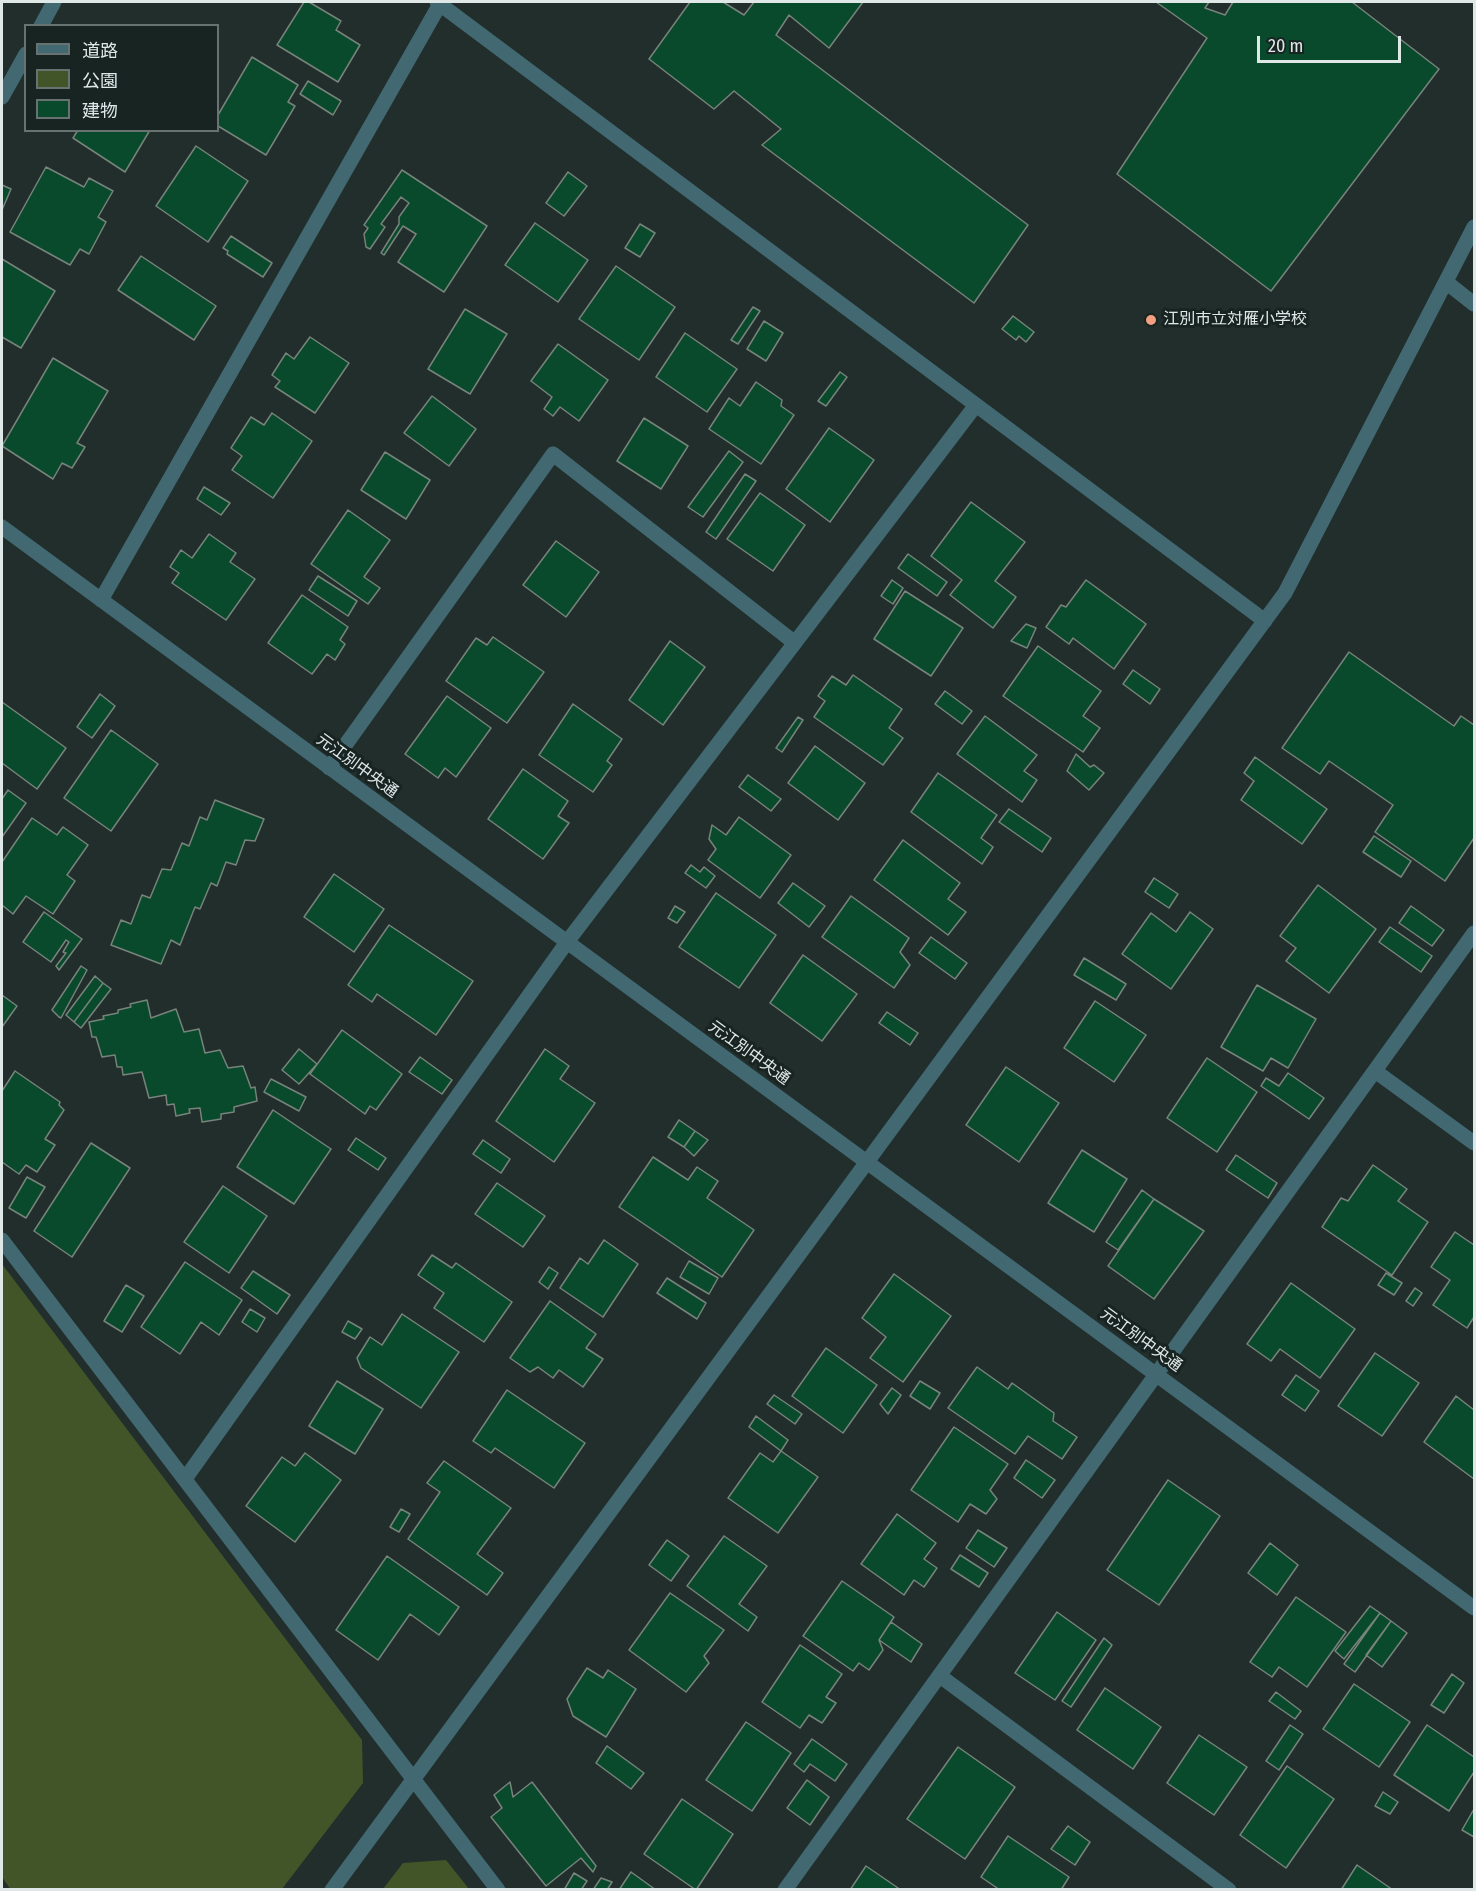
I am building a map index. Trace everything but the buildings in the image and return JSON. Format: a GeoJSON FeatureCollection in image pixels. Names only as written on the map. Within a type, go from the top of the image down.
{"type":"FeatureCollection","features":[{"type":"Feature","properties":{"kind":"street"},"geometry":{"type":"LineString","coordinates":[[42,24],[54,2]]}},
{"type":"Feature","properties":{"kind":"street"},"geometry":{"type":"LineString","coordinates":[[101,600],[439,3],[1265,621]]}},
{"type":"Feature","properties":{"kind":"street"},"geometry":{"type":"LineString","coordinates":[[2,97],[24,58]]}},
{"type":"Feature","properties":{"kind":"street"},"geometry":{"type":"LineString","coordinates":[[332,1890],[1285,592],[1474,226]]}},
{"type":"Feature","properties":{"kind":"street"},"geometry":{"type":"LineString","coordinates":[[1446,282],[1474,304]]}},
{"type":"Feature","properties":{"kind":"street"},"geometry":{"type":"LineString","coordinates":[[185,1479],[567,942],[976,405]]}},
{"type":"Feature","properties":{"kind":"street"},"geometry":{"type":"LineString","coordinates":[[329,768],[553,454],[795,643]]}},
{"type":"Feature","properties":{"kind":"street","name":"元江別中央通"},"geometry":{"type":"LineString","coordinates":[[2,527],[1474,1608]]}},
{"type":"Feature","properties":{"kind":"street"},"geometry":{"type":"LineString","coordinates":[[785,1890],[1474,933]]}},
{"type":"Feature","properties":{"kind":"street"},"geometry":{"type":"LineString","coordinates":[[1375,1071],[1474,1143]]}},
{"type":"Feature","properties":{"kind":"street"},"geometry":{"type":"LineString","coordinates":[[2,1240],[498,1890]]}},
{"type":"Feature","properties":{"kind":"street"},"geometry":{"type":"LineString","coordinates":[[940,1676],[1229,1890]]}},
{"type":"Feature","properties":{"kind":"green space"},"geometry":{"type":"Polygon","coordinates":[[[2,1264],[362,1740],[363,1783],[282,1889],[11,1890],[2,1877],[2,1264]]]}},
{"type":"Feature","properties":{"kind":"green space"},"geometry":{"type":"Polygon","coordinates":[[[446,1860],[469,1889],[383,1889],[403,1863],[446,1860]]]}},
{"type":"Feature","properties":{"kind":"place","name":"江別市立対雁小学校"},"geometry":{"type":"Point","coordinates":[1151,320]}}]}
